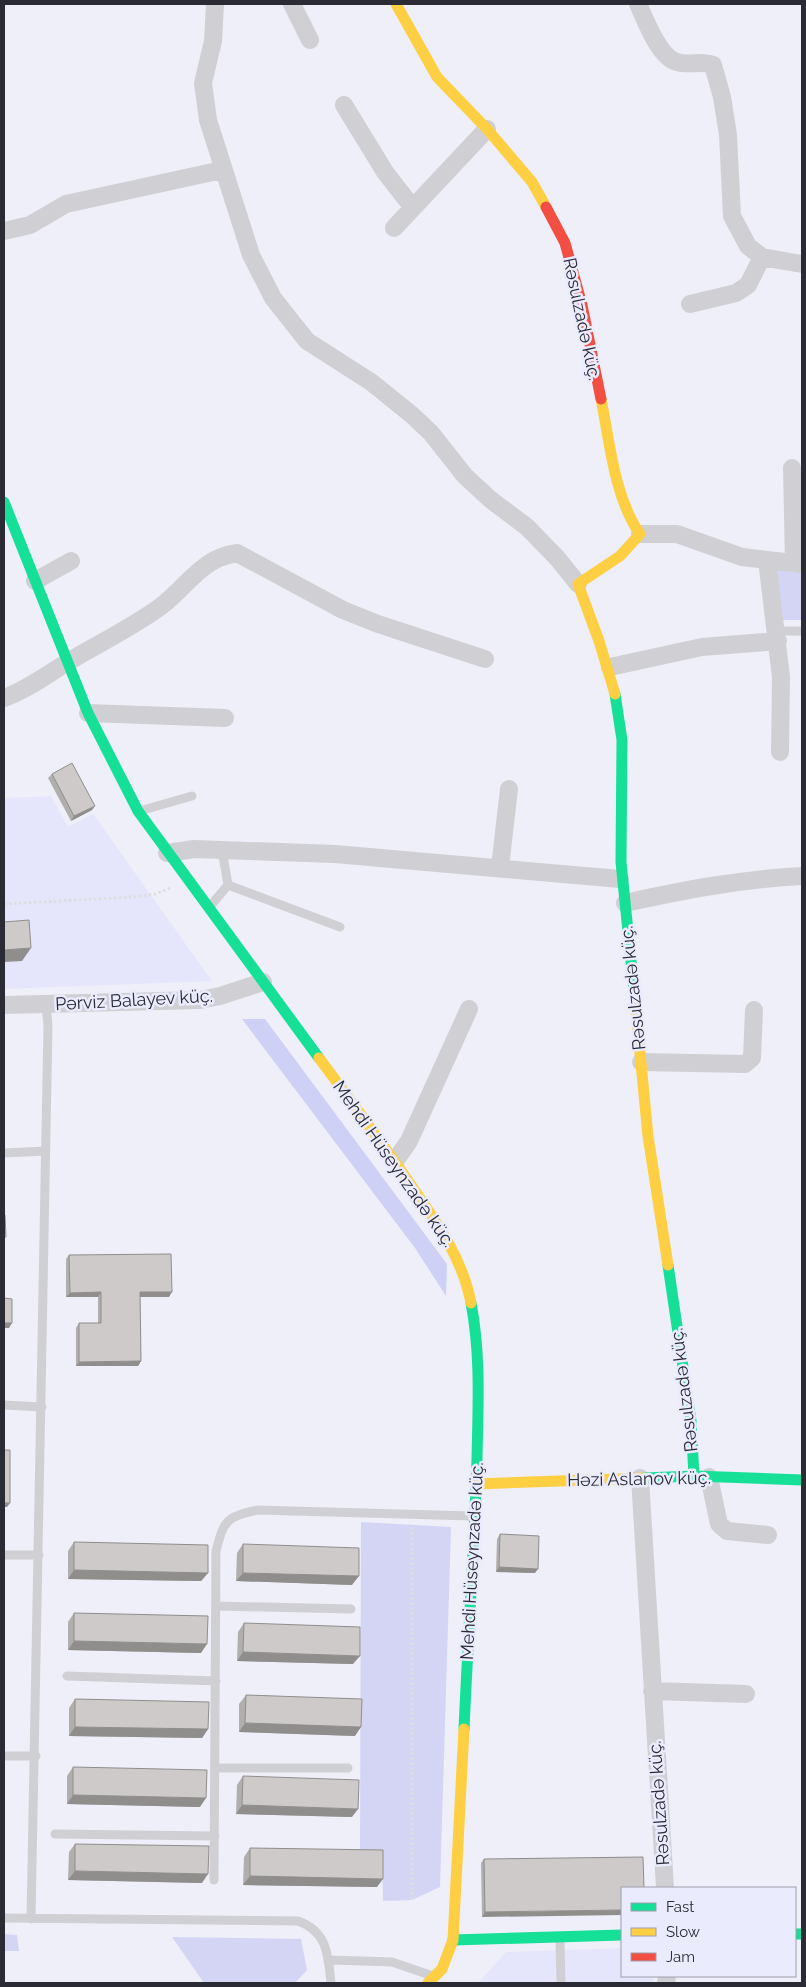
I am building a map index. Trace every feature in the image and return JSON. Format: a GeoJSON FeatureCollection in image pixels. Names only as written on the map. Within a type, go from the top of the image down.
{"type":"FeatureCollection","features":[{"type":"Feature","properties":{"kind":"main road","name":"Rəsulzadə küç."},"geometry":{"type":"LineString","coordinates":[[396,4],[437,78],[487,129],[532,182],[565,244],[582,304],[613,460],[628,517],[640,534]]}},
{"type":"Feature","properties":{"kind":"main road","name":"Mehdi Hüseynzadə küç."},"geometry":{"type":"LineString","coordinates":[[4,502],[88,713],[138,811],[186,879],[395,1161],[445,1235],[468,1286],[476,1326],[479,1370],[475,1516],[453,1940],[442,1969],[431,1981]]}},
{"type":"Feature","properties":{"kind":"main road"},"geometry":{"type":"LineString","coordinates":[[578,584],[620,556],[640,534]]}},
{"type":"Feature","properties":{"kind":"main road","name":"Rəsulzadə küç."},"geometry":{"type":"LineString","coordinates":[[578,584],[610,667],[622,739],[620,879],[625,903],[648,1136],[701,1477]]}},
{"type":"Feature","properties":{"kind":"main road","name":"Həzi Aslanov küç."},"geometry":{"type":"LineString","coordinates":[[476,1484],[701,1477],[802,1480]]}},
{"type":"Feature","properties":{"kind":"main road"},"geometry":{"type":"LineString","coordinates":[[453,1940],[621,1935]]}},
{"type":"Feature","properties":{"kind":"street"},"geometry":{"type":"LineString","coordinates":[[215,4],[213,41],[203,83],[208,120],[222,170],[251,255],[273,298],[307,341],[370,382],[412,415],[431,433],[465,476],[491,500],[527,527],[558,559],[578,584]]}},
{"type":"Feature","properties":{"kind":"street"},"geometry":{"type":"LineString","coordinates":[[292,4],[310,40]]}},
{"type":"Feature","properties":{"kind":"street"},"geometry":{"type":"LineString","coordinates":[[638,4],[658,45],[667,55],[677,62],[703,61],[713,65],[722,97],[728,135],[732,216],[748,246],[762,257],[802,264]]}},
{"type":"Feature","properties":{"kind":"street"},"geometry":{"type":"LineString","coordinates":[[344,105],[385,172],[413,208]]}},
{"type":"Feature","properties":{"kind":"street"},"geometry":{"type":"LineString","coordinates":[[394,228],[487,129]]}},
{"type":"Feature","properties":{"kind":"street"},"geometry":{"type":"LineString","coordinates":[[4,232],[30,225],[66,204],[222,170]]}},
{"type":"Feature","properties":{"kind":"street"},"geometry":{"type":"LineString","coordinates":[[690,304],[736,293],[748,285],[762,257]]}},
{"type":"Feature","properties":{"kind":"street"},"geometry":{"type":"LineString","coordinates":[[640,534],[677,534],[742,557],[798,563],[792,468]]}},
{"type":"Feature","properties":{"kind":"street"},"geometry":{"type":"LineString","coordinates":[[4,698],[33,684],[67,662],[128,629],[162,605],[196,573],[221,555],[237,553],[343,610],[378,624],[484,659]]}},
{"type":"Feature","properties":{"kind":"street"},"geometry":{"type":"LineString","coordinates":[[767,560],[781,677],[780,752]]}},
{"type":"Feature","properties":{"kind":"street"},"geometry":{"type":"LineString","coordinates":[[35,581],[71,561]]}},
{"type":"Feature","properties":{"kind":"street"},"geometry":{"type":"LineString","coordinates":[[610,667],[702,647],[777,636]]}},
{"type":"Feature","properties":{"kind":"street"},"geometry":{"type":"LineString","coordinates":[[88,713],[225,718]]}},
{"type":"Feature","properties":{"kind":"street"},"geometry":{"type":"LineString","coordinates":[[500,867],[509,790]]}},
{"type":"Feature","properties":{"kind":"street"},"geometry":{"type":"LineString","coordinates":[[167,853],[194,849],[335,854],[620,879]]}},
{"type":"Feature","properties":{"kind":"street"},"geometry":{"type":"LineString","coordinates":[[625,903],[704,886],[767,878],[802,876]]}},
{"type":"Feature","properties":{"kind":"street","name":"Pərviz Balayev küç."},"geometry":{"type":"LineString","coordinates":[[4,1005],[200,1000],[220,996],[263,982]]}},
{"type":"Feature","properties":{"kind":"street"},"geometry":{"type":"LineString","coordinates":[[395,1161],[409,1141],[469,1009]]}},
{"type":"Feature","properties":{"kind":"street"},"geometry":{"type":"LineString","coordinates":[[641,1062],[745,1064],[752,1058],[754,1010]]}},
{"type":"Feature","properties":{"kind":"street"},"geometry":{"type":"LineString","coordinates":[[701,1477],[719,1524],[727,1531],[768,1535]]}},
{"type":"Feature","properties":{"kind":"street","name":"Rəsulzadə küç."},"geometry":{"type":"LineString","coordinates":[[640,1478],[665,1887]]}},
{"type":"Feature","properties":{"kind":"street"},"geometry":{"type":"LineString","coordinates":[[652,1691],[746,1694]]}},
{"type":"Feature","properties":{"kind":"lane"},"geometry":{"type":"LineString","coordinates":[[777,636],[802,631]]}},
{"type":"Feature","properties":{"kind":"lane"},"geometry":{"type":"LineString","coordinates":[[138,811],[192,796]]}},
{"type":"Feature","properties":{"kind":"lane"},"geometry":{"type":"LineString","coordinates":[[222,850],[228,886]]}},
{"type":"Feature","properties":{"kind":"lane"},"geometry":{"type":"LineString","coordinates":[[208,908],[228,886]]}},
{"type":"Feature","properties":{"kind":"lane"},"geometry":{"type":"LineString","coordinates":[[228,886],[340,927]]}},
{"type":"Feature","properties":{"kind":"lane"},"geometry":{"type":"LineString","coordinates":[[31,1919],[42,1407],[46,1004]]}},
{"type":"Feature","properties":{"kind":"lane"},"geometry":{"type":"LineString","coordinates":[[4,1153],[46,1151]]}},
{"type":"Feature","properties":{"kind":"lane"},"geometry":{"type":"LineString","coordinates":[[4,1405],[42,1407]]}},
{"type":"Feature","properties":{"kind":"lane"},"geometry":{"type":"LineString","coordinates":[[214,1880],[216,1551],[222,1527],[236,1515],[258,1510],[475,1516]]}},
{"type":"Feature","properties":{"kind":"lane"},"geometry":{"type":"LineString","coordinates":[[4,1555],[39,1555]]}},
{"type":"Feature","properties":{"kind":"lane"},"geometry":{"type":"LineString","coordinates":[[216,1606],[351,1609]]}},
{"type":"Feature","properties":{"kind":"lane"},"geometry":{"type":"LineString","coordinates":[[67,1676],[216,1681]]}},
{"type":"Feature","properties":{"kind":"lane"},"geometry":{"type":"LineString","coordinates":[[4,1756],[36,1756]]}},
{"type":"Feature","properties":{"kind":"lane"},"geometry":{"type":"LineString","coordinates":[[215,1768],[348,1768]]}},
{"type":"Feature","properties":{"kind":"lane"},"geometry":{"type":"LineString","coordinates":[[55,1834],[215,1836]]}},
{"type":"Feature","properties":{"kind":"lane"},"geometry":{"type":"LineString","coordinates":[[4,1918],[298,1921],[310,1926],[326,1946],[330,1983]]}},
{"type":"Feature","properties":{"kind":"lane"},"geometry":{"type":"LineString","coordinates":[[560,1937],[561,1983]]}},
{"type":"Feature","properties":{"kind":"lane"},"geometry":{"type":"LineString","coordinates":[[329,1960],[392,1962],[415,1968],[431,1981]]}},
{"type":"Feature","properties":{"kind":"path"},"geometry":{"type":"LineString","coordinates":[[4,904],[155,894],[186,879]]}},
{"type":"Feature","properties":{"kind":"path"},"geometry":{"type":"LineString","coordinates":[[412,1525],[412,1900]]}},
{"type":"Feature","properties":{"kind":"shaded area"},"geometry":{"type":"Polygon","coordinates":[[[776,569],[802,572],[802,620],[783,620],[776,569]]]}},
{"type":"Feature","properties":{"kind":"shaded area"},"geometry":{"type":"Polygon","coordinates":[[[51,796],[68,827],[93,814],[212,981],[4,989],[4,798],[51,796]]]}},
{"type":"Feature","properties":{"kind":"shaded area"},"geometry":{"type":"Polygon","coordinates":[[[242,1019],[265,1019],[447,1264],[446,1296],[415,1248],[242,1019]]]}},
{"type":"Feature","properties":{"kind":"shaded area"},"geometry":{"type":"Polygon","coordinates":[[[361,1522],[451,1527],[440,1887],[412,1900],[383,1901],[382,1853],[360,1852],[361,1522]]]}},
{"type":"Feature","properties":{"kind":"shaded area"},"geometry":{"type":"Polygon","coordinates":[[[4,1934],[17,1935],[19,1951],[4,1951],[4,1934]]]}},
{"type":"Feature","properties":{"kind":"shaded area"},"geometry":{"type":"Polygon","coordinates":[[[172,1937],[301,1939],[307,1970],[295,1983],[204,1983],[172,1937]]]}},
{"type":"Feature","properties":{"kind":"shaded area"},"geometry":{"type":"Polygon","coordinates":[[[621,1948],[621,1977],[653,1977],[653,1983],[478,1983],[506,1952],[621,1948]]]}},
{"type":"Feature","properties":{"kind":"building"},"geometry":{"type":"Polygon","coordinates":[[[72,763],[95,806],[74,816],[52,774],[72,763]]]}},
{"type":"Feature","properties":{"kind":"building"},"geometry":{"type":"Polygon","coordinates":[[[29,920],[31,948],[4,950],[4,922],[29,920]]]}},
{"type":"Feature","properties":{"kind":"building"},"geometry":{"type":"Polygon","coordinates":[[[5,1215],[6,1237],[4,1237],[5,1215]]]}},
{"type":"Feature","properties":{"kind":"building"},"geometry":{"type":"Polygon","coordinates":[[[171,1254],[172,1292],[140,1292],[141,1361],[79,1362],[79,1323],[101,1323],[101,1292],[70,1293],[69,1255],[171,1254]]]}},
{"type":"Feature","properties":{"kind":"building"},"geometry":{"type":"Polygon","coordinates":[[[4,1298],[12,1299],[12,1323],[4,1323],[4,1298]]]}},
{"type":"Feature","properties":{"kind":"building"},"geometry":{"type":"Polygon","coordinates":[[[4,1450],[10,1450],[10,1503],[4,1503],[4,1450]]]}},
{"type":"Feature","properties":{"kind":"building"},"geometry":{"type":"Polygon","coordinates":[[[500,1534],[539,1536],[538,1569],[499,1567],[500,1534]]]}},
{"type":"Feature","properties":{"kind":"building"},"geometry":{"type":"Polygon","coordinates":[[[74,1542],[208,1545],[208,1573],[74,1570],[74,1542]]]}},
{"type":"Feature","properties":{"kind":"building"},"geometry":{"type":"Polygon","coordinates":[[[243,1544],[359,1548],[359,1576],[243,1573],[243,1544]]]}},
{"type":"Feature","properties":{"kind":"building"},"geometry":{"type":"Polygon","coordinates":[[[74,1613],[208,1616],[207,1644],[74,1641],[74,1613]]]}},
{"type":"Feature","properties":{"kind":"building"},"geometry":{"type":"Polygon","coordinates":[[[244,1623],[360,1627],[360,1656],[243,1652],[244,1623]]]}},
{"type":"Feature","properties":{"kind":"building"},"geometry":{"type":"Polygon","coordinates":[[[246,1695],[362,1699],[361,1727],[245,1723],[246,1695]]]}},
{"type":"Feature","properties":{"kind":"building"},"geometry":{"type":"Polygon","coordinates":[[[75,1699],[209,1702],[208,1729],[75,1727],[75,1699]]]}},
{"type":"Feature","properties":{"kind":"building"},"geometry":{"type":"Polygon","coordinates":[[[73,1767],[207,1770],[206,1798],[73,1795],[73,1767]]]}},
{"type":"Feature","properties":{"kind":"building"},"geometry":{"type":"Polygon","coordinates":[[[243,1776],[359,1780],[358,1809],[242,1805],[243,1776]]]}},
{"type":"Feature","properties":{"kind":"building"},"geometry":{"type":"Polygon","coordinates":[[[75,1844],[209,1846],[208,1874],[75,1871],[75,1844]]]}},
{"type":"Feature","properties":{"kind":"building"},"geometry":{"type":"Polygon","coordinates":[[[250,1848],[383,1850],[383,1879],[250,1876],[250,1848]]]}},
{"type":"Feature","properties":{"kind":"building"},"geometry":{"type":"Polygon","coordinates":[[[643,1857],[644,1887],[621,1887],[621,1910],[485,1912],[484,1859],[643,1857]]]}},
{"type":"Feature","properties":{"kind":"traffic: fast"},"geometry":{"type":"LineString","coordinates":[[4,502],[88,713],[138,811],[319,1058]]}},
{"type":"Feature","properties":{"kind":"traffic: fast"},"geometry":{"type":"LineString","coordinates":[[615,694],[622,740],[621,862],[635,1001]]}},
{"type":"Feature","properties":{"kind":"traffic: fast"},"geometry":{"type":"LineString","coordinates":[[668,1265],[691,1421],[694,1476]]}},
{"type":"Feature","properties":{"kind":"traffic: fast"},"geometry":{"type":"LineString","coordinates":[[464,1729],[478,1420],[478,1362],[471,1303]]}},
{"type":"Feature","properties":{"kind":"traffic: fast"},"geometry":{"type":"LineString","coordinates":[[644,1478],[694,1476],[802,1480]]}},
{"type":"Feature","properties":{"kind":"traffic: fast"},"geometry":{"type":"LineString","coordinates":[[796,1934],[802,1934]]}},
{"type":"Feature","properties":{"kind":"traffic: fast"},"geometry":{"type":"LineString","coordinates":[[453,1940],[621,1935]]}},
{"type":"Feature","properties":{"kind":"traffic: slow"},"geometry":{"type":"LineString","coordinates":[[396,4],[437,77],[487,129],[532,182],[546,207]]}},
{"type":"Feature","properties":{"kind":"traffic: slow"},"geometry":{"type":"LineString","coordinates":[[601,399],[610,451],[619,487],[631,519],[640,534],[620,556],[578,584],[599,641],[615,694]]}},
{"type":"Feature","properties":{"kind":"traffic: slow"},"geometry":{"type":"LineString","coordinates":[[635,1001],[648,1136],[668,1265]]}},
{"type":"Feature","properties":{"kind":"traffic: slow"},"geometry":{"type":"LineString","coordinates":[[319,1058],[390,1155],[440,1229],[456,1257],[471,1303]]}},
{"type":"Feature","properties":{"kind":"traffic: slow"},"geometry":{"type":"LineString","coordinates":[[476,1484],[644,1478]]}},
{"type":"Feature","properties":{"kind":"traffic: slow"},"geometry":{"type":"LineString","coordinates":[[428,1983],[442,1969],[453,1940],[464,1729]]}},
{"type":"Feature","properties":{"kind":"traffic: jam"},"geometry":{"type":"LineString","coordinates":[[546,207],[565,243],[582,305],[601,399]]}}]}
